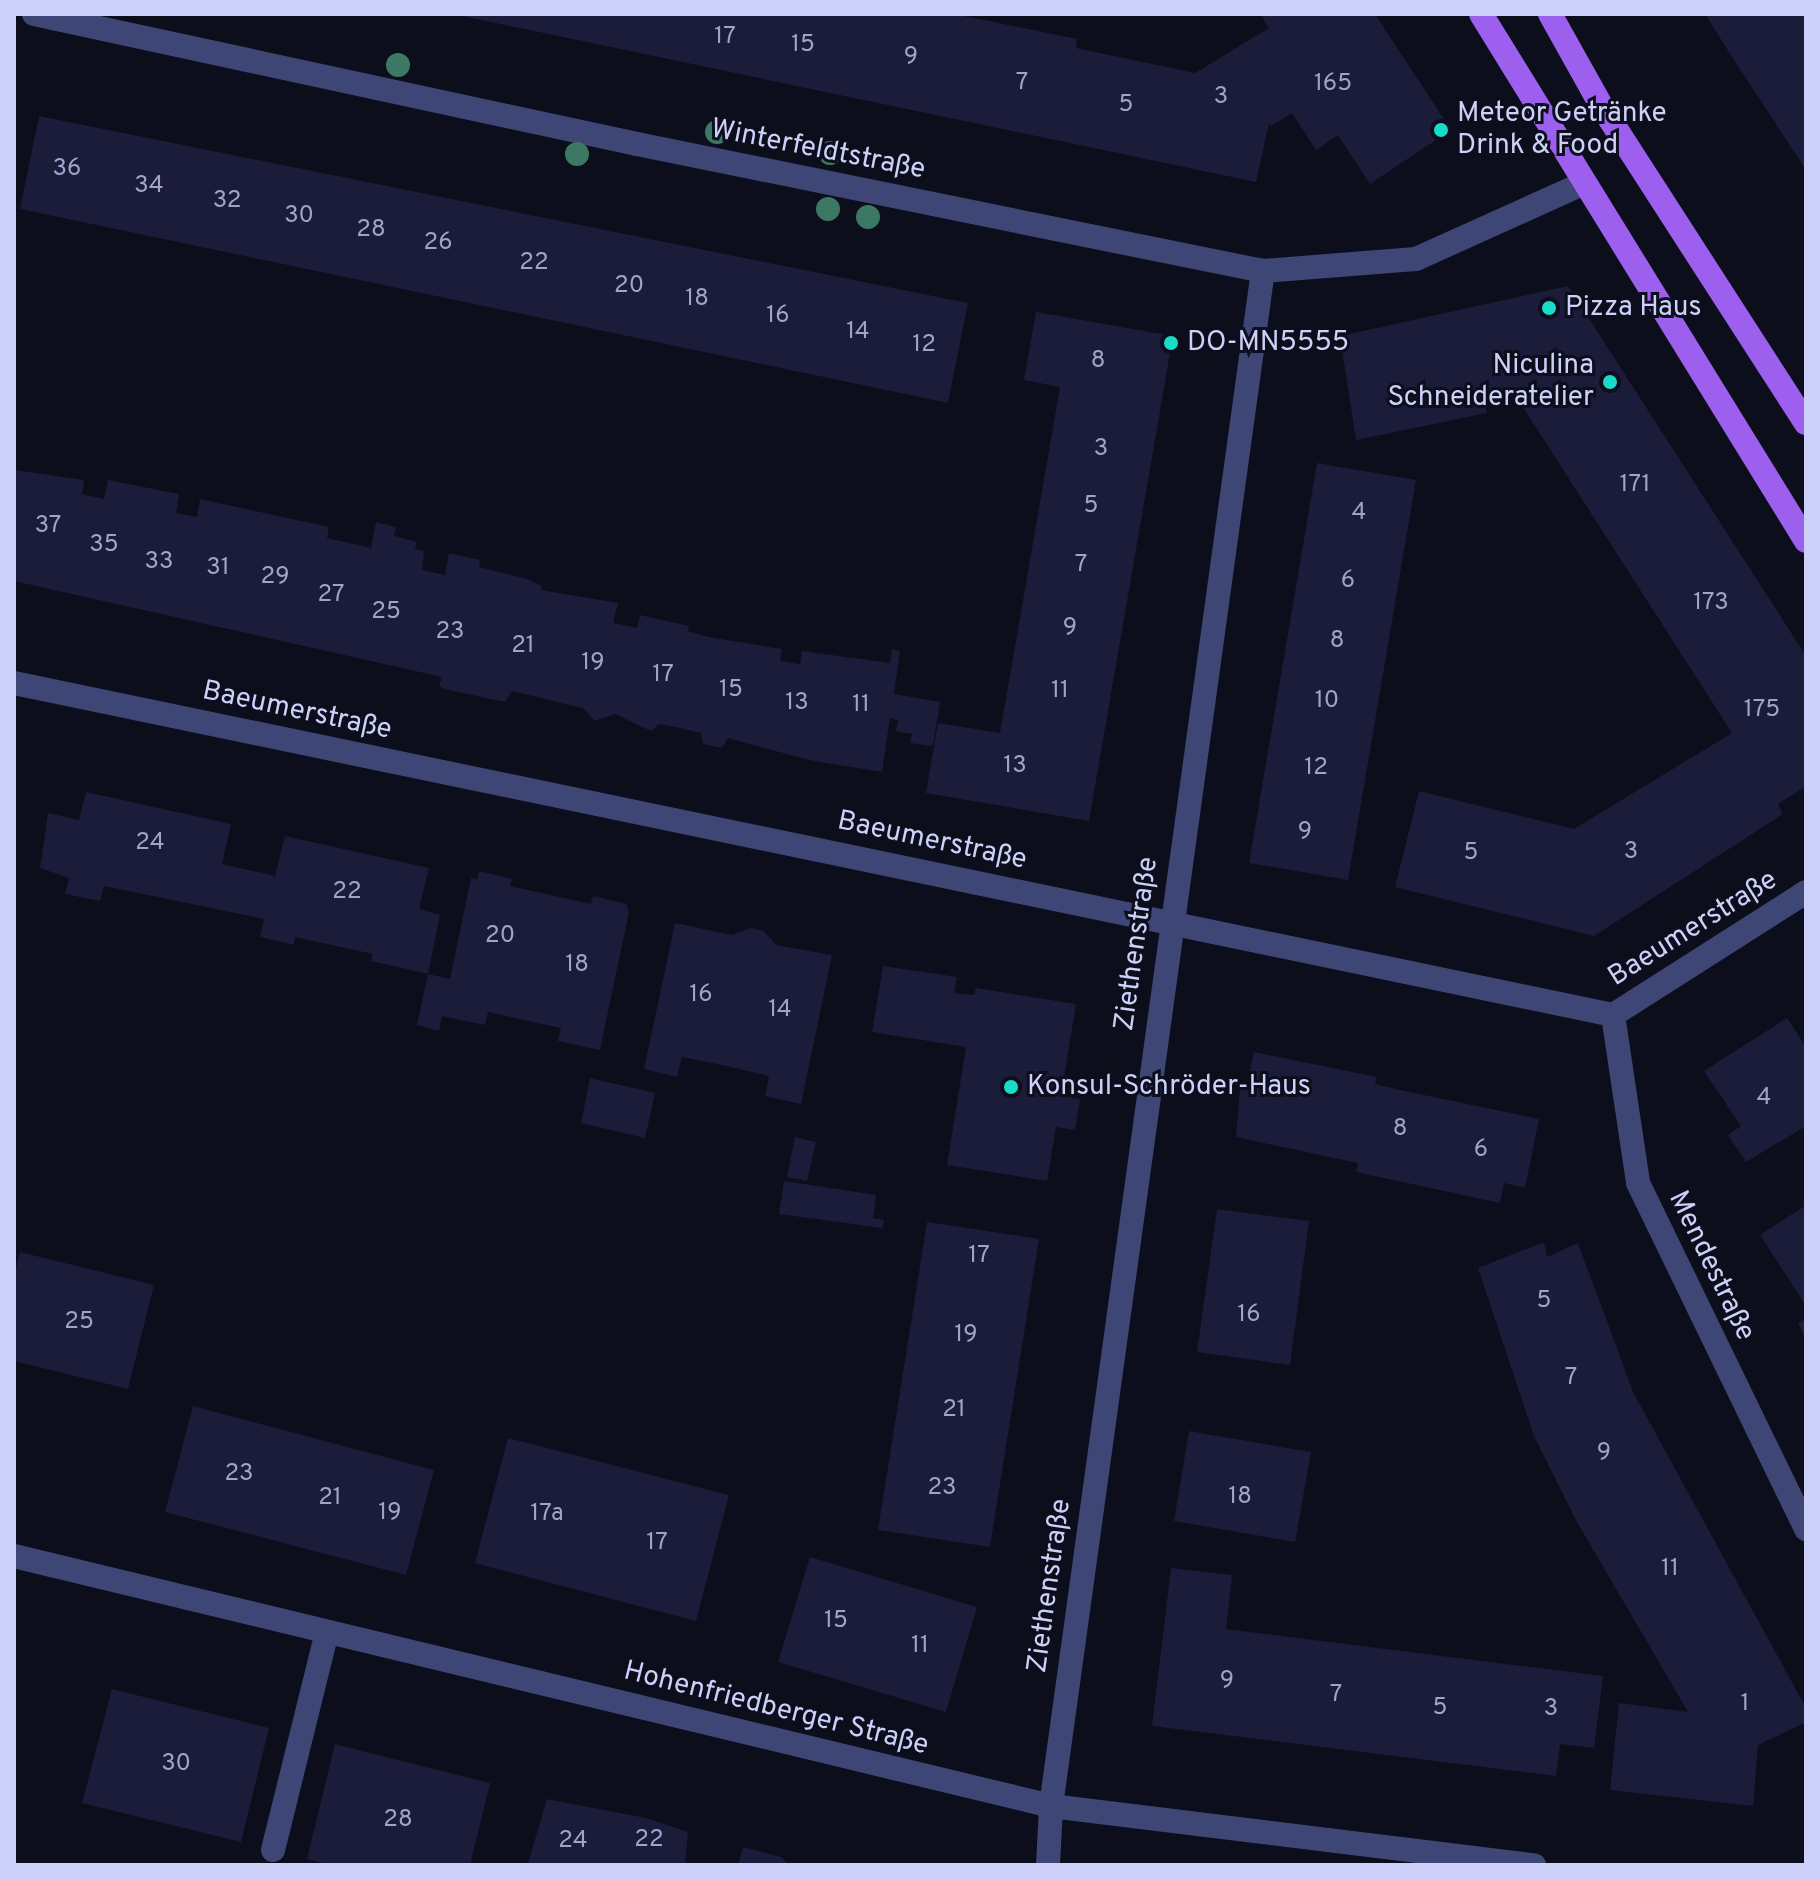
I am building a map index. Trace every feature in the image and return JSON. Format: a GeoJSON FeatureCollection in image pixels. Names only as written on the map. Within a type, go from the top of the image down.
{"type":"FeatureCollection","features":[{"type":"Feature","properties":{"kind":"main road"},"geometry":{"type":"LineString","coordinates":[[1481,14],[1582,184],[1806,541]]}},
{"type":"Feature","properties":{"kind":"main road"},"geometry":{"type":"LineString","coordinates":[[1550,14],[1602,107],[1806,423]]}},
{"type":"Feature","properties":{"kind":"street","name":"Winterfeldtstraße"},"geometry":{"type":"LineString","coordinates":[[34,14],[622,141],[1263,271],[1416,259],[1582,184]]}},
{"type":"Feature","properties":{"kind":"street","name":"Ziethenstraße"},"geometry":{"type":"LineString","coordinates":[[1048,1865],[1051,1806],[1170,920],[1263,271]]}},
{"type":"Feature","properties":{"kind":"street","name":"Baeumerstraße"},"geometry":{"type":"LineString","coordinates":[[14,683],[1170,920],[1613,1015],[1806,892]]}},
{"type":"Feature","properties":{"kind":"street","name":"Mendestraße"},"geometry":{"type":"LineString","coordinates":[[1613,1015],[1638,1183],[1806,1529]]}},
{"type":"Feature","properties":{"kind":"street","name":"Hohenfriedberger Straße"},"geometry":{"type":"LineString","coordinates":[[14,1556],[1051,1806],[1534,1865]]}},
{"type":"Feature","properties":{"kind":"street"},"geometry":{"type":"LineString","coordinates":[[273,1850],[327,1632]]}},
{"type":"Feature","properties":{"kind":"building"},"geometry":{"type":"Polygon","coordinates":[[[453,14],[954,14],[1077,39],[1076,48],[1195,73],[1269,28],[1260,14],[1375,14],[1451,130],[1370,184],[1338,135],[1316,150],[1292,113],[1271,126],[1269,123],[1256,182],[453,14]]]}},
{"type":"Feature","properties":{"kind":"building"},"geometry":{"type":"Polygon","coordinates":[[[1705,14],[1806,14],[1806,170],[1734,60],[1705,14]]]}},
{"type":"Feature","properties":{"kind":"building"},"geometry":{"type":"Polygon","coordinates":[[[39,116],[968,303],[948,403],[20,209],[39,116]]]}},
{"type":"Feature","properties":{"kind":"building"},"geometry":{"type":"Polygon","coordinates":[[[1568,286],[1806,656],[1806,786],[1778,804],[1783,814],[1594,936],[1395,887],[1419,791],[1574,829],[1732,733],[1512,390],[1482,397],[1487,413],[1356,440],[1340,336],[1568,286]]]}},
{"type":"Feature","properties":{"kind":"building"},"geometry":{"type":"Polygon","coordinates":[[[1036,312],[1173,336],[1089,821],[926,793],[938,723],[1000,733],[1060,387],[1024,380],[1036,312]]]}},
{"type":"Feature","properties":{"kind":"building"},"geometry":{"type":"Polygon","coordinates":[[[1317,463],[1416,480],[1348,880],[1249,863],[1317,463]]]}},
{"type":"Feature","properties":{"kind":"building"},"geometry":{"type":"Polygon","coordinates":[[[14,470],[84,480],[82,494],[104,499],[108,480],[179,494],[176,513],[197,517],[200,499],[329,527],[327,538],[371,548],[376,522],[396,527],[394,536],[417,542],[415,549],[424,551],[422,570],[445,575],[449,553],[480,560],[479,567],[527,579],[542,586],[541,590],[618,603],[613,623],[637,628],[640,615],[689,626],[688,631],[708,637],[782,649],[780,661],[800,664],[802,651],[890,663],[892,649],[900,651],[894,694],[940,702],[933,746],[910,743],[912,734],[896,731],[898,720],[890,718],[882,772],[809,760],[728,738],[722,748],[703,744],[701,733],[676,727],[659,724],[651,731],[615,714],[595,721],[583,708],[512,691],[505,702],[444,689],[439,686],[442,677],[14,581],[14,470]]]}},
{"type":"Feature","properties":{"kind":"building"},"geometry":{"type":"Polygon","coordinates":[[[86,792],[231,824],[222,864],[275,876],[285,836],[429,868],[419,909],[440,915],[428,974],[371,961],[373,954],[295,937],[294,945],[260,937],[264,919],[104,886],[100,901],[65,894],[69,878],[40,868],[48,813],[79,820],[86,792]]]}},
{"type":"Feature","properties":{"kind":"building"},"geometry":{"type":"Polygon","coordinates":[[[479,871],[512,879],[510,886],[591,904],[593,896],[626,904],[629,912],[600,1050],[558,1041],[561,1028],[488,1012],[485,1025],[442,1016],[439,1031],[417,1025],[428,974],[450,979],[471,878],[477,879],[479,871]]]}},
{"type":"Feature","properties":{"kind":"building"},"geometry":{"type":"Polygon","coordinates":[[[675,923],[732,935],[751,928],[764,931],[776,945],[832,955],[801,1104],[765,1096],[769,1076],[727,1066],[682,1057],[677,1077],[644,1069],[675,923]]]}},
{"type":"Feature","properties":{"kind":"building","name":"Konsul-Schröder-Haus"},"geometry":{"type":"Polygon","coordinates":[[[883,966],[957,977],[954,993],[974,995],[976,988],[1076,1004],[1061,1096],[1080,1099],[1075,1130],[1056,1127],[1047,1181],[947,1165],[966,1047],[872,1032],[883,966]]]}},
{"type":"Feature","properties":{"kind":"building"},"geometry":{"type":"Polygon","coordinates":[[[1787,1018],[1806,1047],[1806,1126],[1746,1162],[1728,1135],[1741,1126],[1704,1071],[1787,1018]]]}},
{"type":"Feature","properties":{"kind":"building"},"geometry":{"type":"Polygon","coordinates":[[[1254,1052],[1377,1077],[1375,1084],[1539,1119],[1525,1188],[1504,1183],[1500,1203],[1356,1172],[1358,1163],[1236,1137],[1240,1088],[1246,1089],[1254,1052]]]}},
{"type":"Feature","properties":{"kind":"building"},"geometry":{"type":"Polygon","coordinates":[[[590,1078],[655,1093],[645,1138],[581,1123],[590,1078]]]}},
{"type":"Feature","properties":{"kind":"building"},"geometry":{"type":"Polygon","coordinates":[[[795,1137],[816,1142],[807,1181],[787,1177],[795,1137]]]}},
{"type":"Feature","properties":{"kind":"building"},"geometry":{"type":"Polygon","coordinates":[[[784,1181],[876,1195],[873,1218],[884,1220],[883,1228],[779,1214],[784,1181]]]}},
{"type":"Feature","properties":{"kind":"building"},"geometry":{"type":"Polygon","coordinates":[[[1806,1205],[1806,1306],[1760,1235],[1806,1205]]]}},
{"type":"Feature","properties":{"kind":"building"},"geometry":{"type":"Polygon","coordinates":[[[1217,1209],[1309,1221],[1290,1365],[1197,1352],[1217,1209]]]}},
{"type":"Feature","properties":{"kind":"building"},"geometry":{"type":"Polygon","coordinates":[[[927,1222],[1039,1239],[990,1547],[878,1530],[927,1222]]]}},
{"type":"Feature","properties":{"kind":"building"},"geometry":{"type":"Polygon","coordinates":[[[1544,1242],[1547,1257],[1578,1243],[1633,1392],[1806,1708],[1806,1722],[1758,1745],[1753,1806],[1610,1790],[1619,1703],[1688,1712],[1577,1522],[1534,1436],[1478,1268],[1544,1242]]]}},
{"type":"Feature","properties":{"kind":"building"},"geometry":{"type":"Polygon","coordinates":[[[20,1252],[154,1285],[128,1389],[14,1361],[14,1276],[20,1252]]]}},
{"type":"Feature","properties":{"kind":"building"},"geometry":{"type":"Polygon","coordinates":[[[1806,1318],[1806,1340],[1798,1323],[1806,1318]]]}},
{"type":"Feature","properties":{"kind":"building"},"geometry":{"type":"Polygon","coordinates":[[[193,1406],[434,1470],[406,1575],[165,1512],[193,1406]]]}},
{"type":"Feature","properties":{"kind":"building"},"geometry":{"type":"Polygon","coordinates":[[[1189,1431],[1311,1452],[1295,1542],[1174,1521],[1189,1431]]]}},
{"type":"Feature","properties":{"kind":"building"},"geometry":{"type":"Polygon","coordinates":[[[508,1438],[729,1495],[696,1621],[475,1563],[508,1438]]]}},
{"type":"Feature","properties":{"kind":"building"},"geometry":{"type":"Polygon","coordinates":[[[810,1557],[977,1607],[946,1712],[778,1662],[810,1557]]]}},
{"type":"Feature","properties":{"kind":"building"},"geometry":{"type":"Polygon","coordinates":[[[1171,1568],[1232,1575],[1226,1629],[1603,1676],[1594,1748],[1560,1744],[1556,1776],[1152,1726],[1171,1568]]]}},
{"type":"Feature","properties":{"kind":"building"},"geometry":{"type":"Polygon","coordinates":[[[112,1689],[269,1728],[241,1842],[82,1803],[112,1689]]]}},
{"type":"Feature","properties":{"kind":"building"},"geometry":{"type":"Polygon","coordinates":[[[335,1744],[490,1783],[470,1865],[331,1865],[307,1859],[335,1744]]]}},
{"type":"Feature","properties":{"kind":"building"},"geometry":{"type":"Polygon","coordinates":[[[547,1799],[646,1818],[688,1832],[685,1865],[528,1863],[547,1799]]]}},
{"type":"Feature","properties":{"kind":"building"},"geometry":{"type":"Polygon","coordinates":[[[743,1847],[781,1857],[789,1865],[738,1865],[743,1847]]]}},
{"type":"Feature","properties":{"kind":"place","name":"Meteor Getränke Drink & Food"},"geometry":{"type":"Point","coordinates":[1441,130]}},
{"type":"Feature","properties":{"kind":"place","name":"Pizza Haus"},"geometry":{"type":"Point","coordinates":[1549,308]}},
{"type":"Feature","properties":{"kind":"place","name":"DO-MN5555"},"geometry":{"type":"Point","coordinates":[1171,343]}},
{"type":"Feature","properties":{"kind":"place","name":"Niculina Schneideratelier"},"geometry":{"type":"Point","coordinates":[1610,382]}},
{"type":"Feature","properties":{"kind":"place","name":"Konsul-Schröder-Haus"},"geometry":{"type":"Point","coordinates":[1011,1087]}}]}
